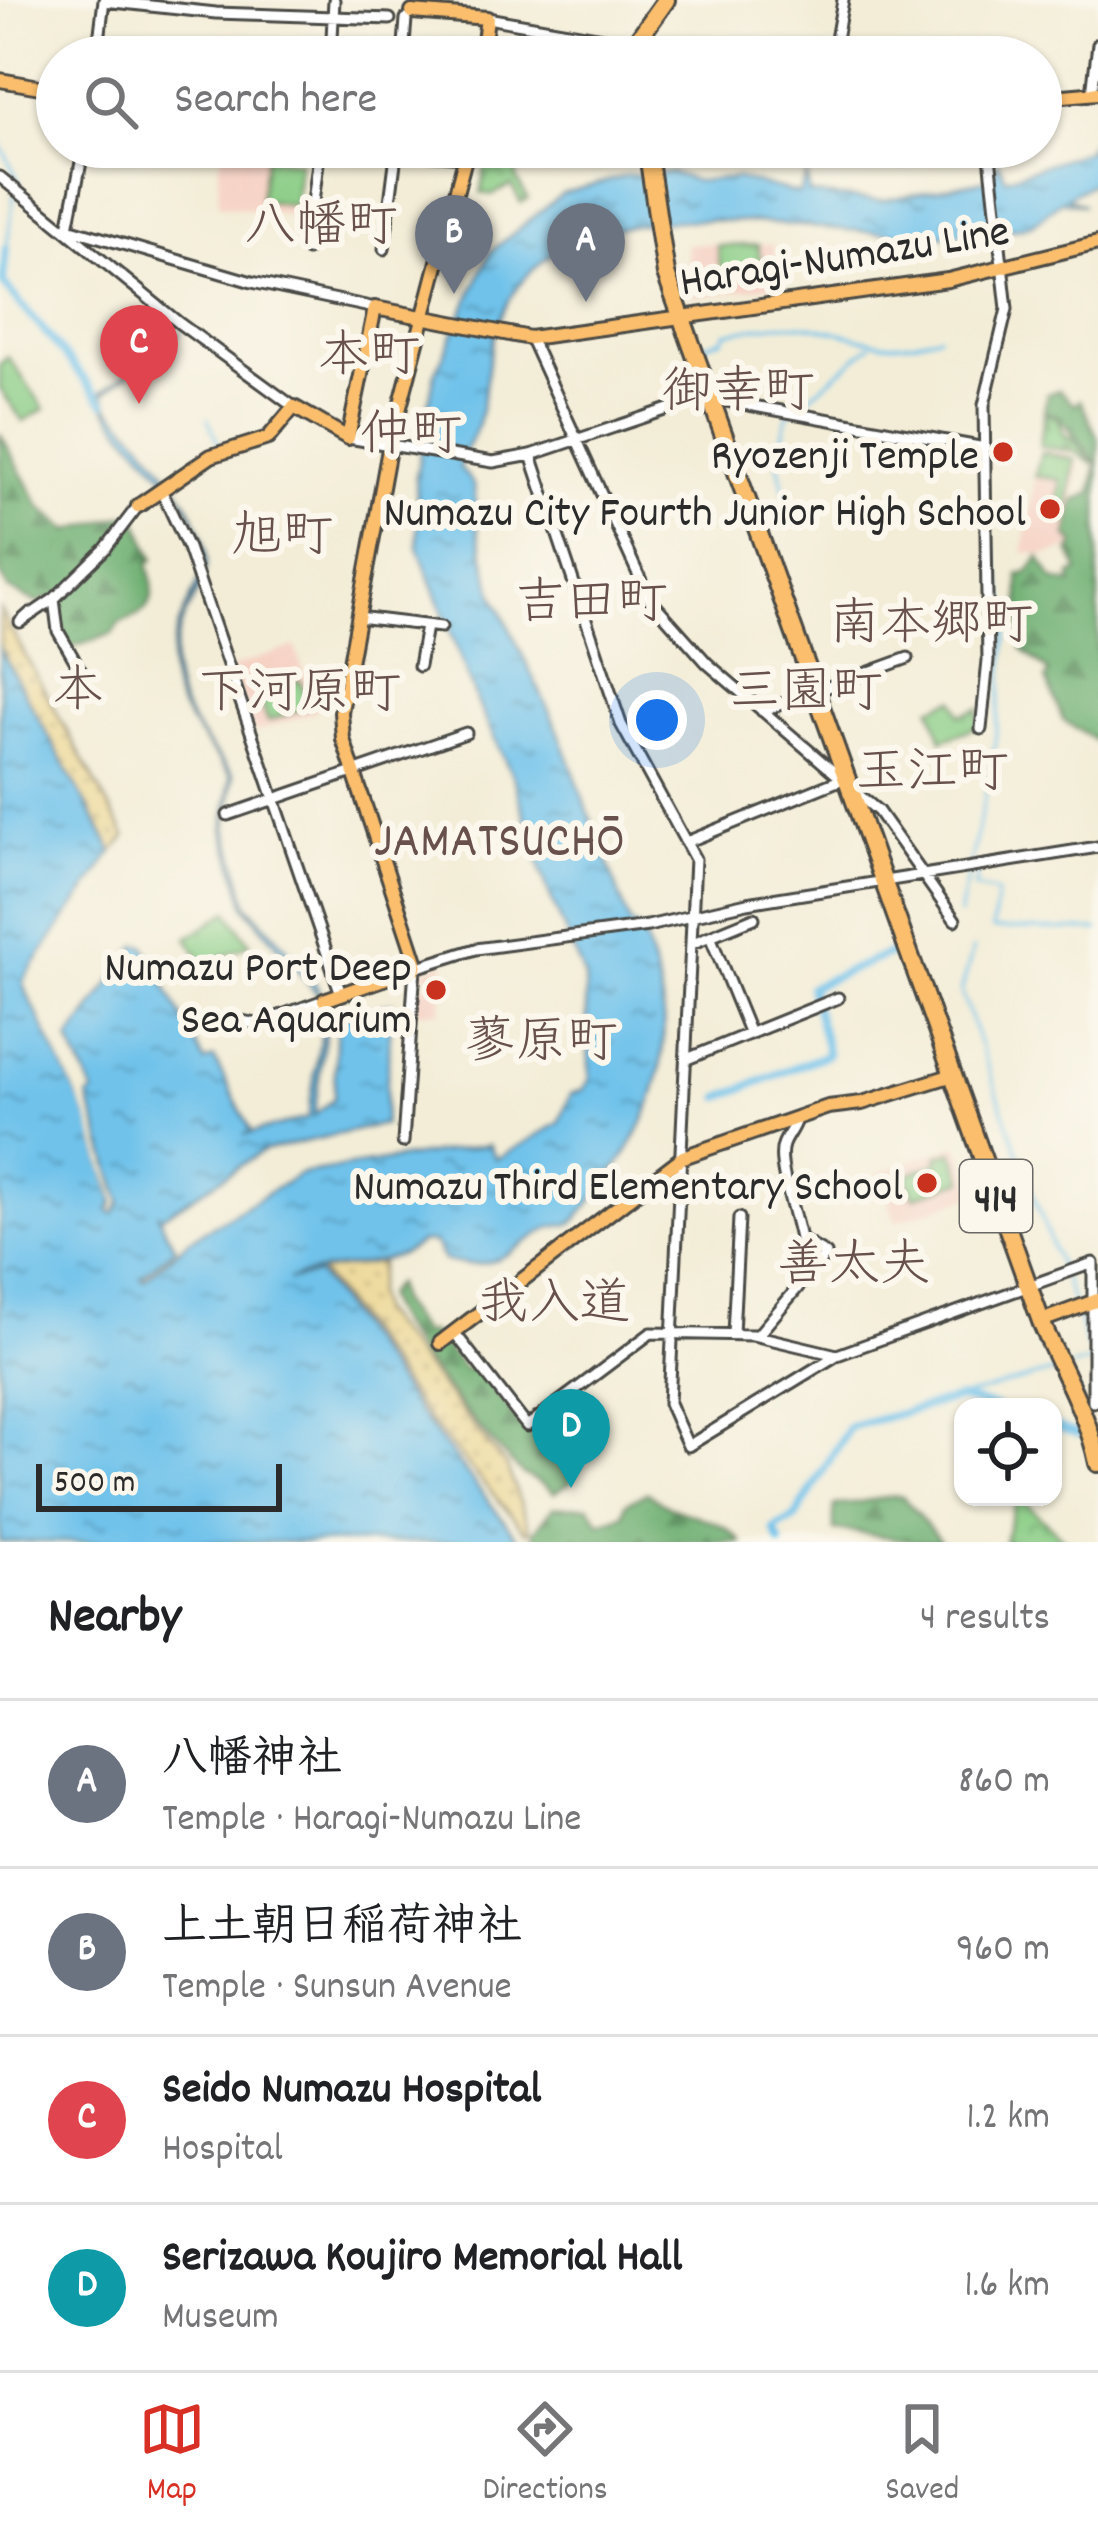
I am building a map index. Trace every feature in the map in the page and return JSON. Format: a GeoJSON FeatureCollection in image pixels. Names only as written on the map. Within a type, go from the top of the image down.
{"type":"FeatureCollection","features":[{"type":"Feature","properties":{"kind":"highway"},"geometry":{"type":"LineString","coordinates":[[646,36],[666,0]]}},
{"type":"Feature","properties":{"kind":"highway","name":"414"},"geometry":{"type":"LineString","coordinates":[[650,168],[659,241],[682,319],[1041,1321],[1071,1395],[1093,1424],[1098,1463]]}},
{"type":"Feature","properties":{"kind":"main road"},"geometry":{"type":"LineString","coordinates":[[410,10],[487,18],[485,36]]}},
{"type":"Feature","properties":{"kind":"main road"},"geometry":{"type":"LineString","coordinates":[[0,82],[36,88]]}},
{"type":"Feature","properties":{"kind":"main road"},"geometry":{"type":"LineString","coordinates":[[1062,96],[1095,93]]}},
{"type":"Feature","properties":{"kind":"main road"},"geometry":{"type":"LineString","coordinates":[[321,1001],[415,968],[416,947],[341,719],[389,449],[464,168]]}},
{"type":"Feature","properties":{"kind":"main road"},"geometry":{"type":"LineString","coordinates":[[138,506],[211,457],[268,438],[294,407],[348,438],[375,308],[529,336],[682,319],[1002,270],[1098,241]]}},
{"type":"Feature","properties":{"kind":"main road"},"geometry":{"type":"LineString","coordinates":[[440,1343],[683,1157],[953,1075]]}},
{"type":"Feature","properties":{"kind":"main road"},"geometry":{"type":"LineString","coordinates":[[1041,1321],[1097,1300]]}},
{"type":"Feature","properties":{"kind":"street"},"geometry":{"type":"LineString","coordinates":[[333,36],[334,0]]}},
{"type":"Feature","properties":{"kind":"street"},"geometry":{"type":"LineString","coordinates":[[837,36],[843,0]]}},
{"type":"Feature","properties":{"kind":"street"},"geometry":{"type":"LineString","coordinates":[[100,36],[104,1],[334,20],[390,19]]}},
{"type":"Feature","properties":{"kind":"street"},"geometry":{"type":"LineString","coordinates":[[487,18],[569,36]]}},
{"type":"Feature","properties":{"kind":"street"},"geometry":{"type":"LineString","coordinates":[[1095,93],[1098,44]]}},
{"type":"Feature","properties":{"kind":"street"},"geometry":{"type":"LineString","coordinates":[[68,228],[80,168]]}},
{"type":"Feature","properties":{"kind":"street"},"geometry":{"type":"LineString","coordinates":[[307,250],[317,168]]}},
{"type":"Feature","properties":{"kind":"street"},"geometry":{"type":"LineString","coordinates":[[384,249],[393,168]]}},
{"type":"Feature","properties":{"kind":"street"},"geometry":{"type":"LineString","coordinates":[[981,729],[988,661],[986,396],[1007,309],[991,168]]}},
{"type":"Feature","properties":{"kind":"street"},"geometry":{"type":"LineString","coordinates":[[0,177],[191,332],[294,407]]}},
{"type":"Feature","properties":{"kind":"street"},"geometry":{"type":"LineString","coordinates":[[68,228],[188,264],[375,308]]}},
{"type":"Feature","properties":{"kind":"street"},"geometry":{"type":"LineString","coordinates":[[529,336],[649,598],[707,663],[878,811],[955,920]]}},
{"type":"Feature","properties":{"kind":"street"},"geometry":{"type":"LineString","coordinates":[[348,438],[389,449],[494,462],[531,455],[710,397],[986,448]]}},
{"type":"Feature","properties":{"kind":"street"},"geometry":{"type":"LineString","coordinates":[[531,455],[621,724],[689,841],[695,867],[668,1403],[688,1446],[837,1355],[1094,1263],[1098,1276],[1093,1424]]}},
{"type":"Feature","properties":{"kind":"street"},"geometry":{"type":"LineString","coordinates":[[168,486],[341,994]]}},
{"type":"Feature","properties":{"kind":"street"},"geometry":{"type":"LineString","coordinates":[[30,613],[54,599],[107,547],[138,506]]}},
{"type":"Feature","properties":{"kind":"street"},"geometry":{"type":"LineString","coordinates":[[54,599],[60,636],[82,673]]}},
{"type":"Feature","properties":{"kind":"street"},"geometry":{"type":"LineString","coordinates":[[358,616],[441,628]]}},
{"type":"Feature","properties":{"kind":"street"},"geometry":{"type":"LineString","coordinates":[[419,666],[426,626]]}},
{"type":"Feature","properties":{"kind":"street"},"geometry":{"type":"LineString","coordinates":[[762,711],[908,658]]}},
{"type":"Feature","properties":{"kind":"street"},"geometry":{"type":"LineString","coordinates":[[228,815],[466,733]]}},
{"type":"Feature","properties":{"kind":"street"},"geometry":{"type":"LineString","coordinates":[[689,841],[847,783]]}},
{"type":"Feature","properties":{"kind":"street"},"geometry":{"type":"LineString","coordinates":[[403,1142],[415,968],[476,949],[648,926],[1098,847]]}},
{"type":"Feature","properties":{"kind":"street"},"geometry":{"type":"LineString","coordinates":[[693,943],[754,918]]}},
{"type":"Feature","properties":{"kind":"street"},"geometry":{"type":"LineString","coordinates":[[710,936],[750,1034]]}},
{"type":"Feature","properties":{"kind":"street"},"geometry":{"type":"LineString","coordinates":[[687,1059],[838,998]]}},
{"type":"Feature","properties":{"kind":"street"},"geometry":{"type":"LineString","coordinates":[[227,1018],[257,1024],[321,1001]]}},
{"type":"Feature","properties":{"kind":"street"},"geometry":{"type":"LineString","coordinates":[[757,1336],[826,1254],[800,1239],[796,1206],[784,1182],[783,1146],[796,1120]]}},
{"type":"Feature","properties":{"kind":"street"},"geometry":{"type":"LineString","coordinates":[[733,1334],[739,1217]]}},
{"type":"Feature","properties":{"kind":"street"},"geometry":{"type":"LineString","coordinates":[[454,1332],[527,1426],[641,1339],[672,1331],[757,1336],[837,1355]]}},
{"type":"Feature","properties":{"kind":"shaded area"},"geometry":{"type":"Polygon","coordinates":[[[219,168],[300,168],[296,216],[218,205],[219,168]]]}},
{"type":"Feature","properties":{"kind":"shaded area"},"geometry":{"type":"Polygon","coordinates":[[[686,244],[773,244],[779,285],[694,297],[686,244]]]}},
{"type":"Feature","properties":{"kind":"shaded area","name":"Numazu City Fourth Junior High School"},"geometry":{"type":"Polygon","coordinates":[[[1040,450],[1070,455],[1079,466],[1066,538],[1073,540],[1072,548],[1046,555],[1023,552],[1040,450]]]}},
{"type":"Feature","properties":{"kind":"shaded area"},"geometry":{"type":"Polygon","coordinates":[[[295,646],[317,711],[255,732],[232,668],[295,646]]]}},
{"type":"Feature","properties":{"kind":"shaded area"},"geometry":{"type":"Polygon","coordinates":[[[445,962],[441,1011],[417,1012],[417,986],[430,986],[430,976],[418,972],[445,962]]]}},
{"type":"Feature","properties":{"kind":"shaded area","name":"Numazu Third Elementary School"},"geometry":{"type":"Polygon","coordinates":[[[958,1144],[976,1194],[896,1222],[878,1173],[958,1144]]]}},
{"type":"Feature","properties":{"kind":"green space"},"geometry":{"type":"Polygon","coordinates":[[[264,168],[298,168],[295,205],[260,200],[264,168]]]}},
{"type":"Feature","properties":{"kind":"green space"},"geometry":{"type":"Polygon","coordinates":[[[485,168],[518,168],[516,178],[528,199],[521,203],[511,185],[493,195],[481,193],[485,168]]]}},
{"type":"Feature","properties":{"kind":"green space"},"geometry":{"type":"Polygon","coordinates":[[[758,245],[762,270],[722,276],[717,246],[758,245]]]}},
{"type":"Feature","properties":{"kind":"green space"},"geometry":{"type":"Polygon","coordinates":[[[8,357],[45,409],[23,421],[0,389],[0,364],[8,357]]]}},
{"type":"Feature","properties":{"kind":"green space"},"geometry":{"type":"Polygon","coordinates":[[[1059,390],[1075,405],[1080,400],[1098,438],[1098,743],[1063,720],[1046,679],[1049,672],[1022,649],[1019,575],[1028,573],[1040,557],[1053,580],[1072,584],[1071,575],[1079,571],[1070,553],[1075,543],[1067,536],[1075,500],[1092,493],[1096,462],[1059,416],[1044,412],[1047,394],[1059,390]]]}},
{"type":"Feature","properties":{"kind":"green space"},"geometry":{"type":"Polygon","coordinates":[[[1044,414],[1058,417],[1065,436],[1072,437],[1093,464],[1075,452],[1040,446],[1044,414]]]}},
{"type":"Feature","properties":{"kind":"green space"},"geometry":{"type":"Polygon","coordinates":[[[0,433],[40,506],[69,531],[125,515],[138,522],[154,559],[148,564],[152,595],[140,614],[119,623],[112,634],[70,648],[49,598],[37,603],[8,589],[0,572],[0,433]]]}},
{"type":"Feature","properties":{"kind":"green space"},"geometry":{"type":"Polygon","coordinates":[[[1041,452],[1075,460],[1067,514],[1057,513],[1061,480],[1035,476],[1041,452]]]}},
{"type":"Feature","properties":{"kind":"green space"},"geometry":{"type":"Polygon","coordinates":[[[300,680],[310,706],[268,721],[258,695],[300,680]]]}},
{"type":"Feature","properties":{"kind":"green space"},"geometry":{"type":"Polygon","coordinates":[[[954,699],[960,715],[979,708],[977,727],[942,740],[931,708],[954,699]]]}},
{"type":"Feature","properties":{"kind":"green space"},"geometry":{"type":"Polygon","coordinates":[[[228,911],[250,944],[205,965],[187,938],[228,911]]]}},
{"type":"Feature","properties":{"kind":"green space"},"geometry":{"type":"Polygon","coordinates":[[[953,1151],[964,1180],[914,1197],[906,1175],[938,1163],[937,1156],[953,1151]]]}},
{"type":"Feature","properties":{"kind":"green space"},"geometry":{"type":"Polygon","coordinates":[[[395,1284],[399,1302],[423,1334],[430,1332],[465,1370],[476,1366],[520,1424],[564,1455],[572,1481],[554,1493],[522,1473],[489,1439],[403,1332],[385,1295],[395,1284]]]}},
{"type":"Feature","properties":{"kind":"green space"},"geometry":{"type":"Polygon","coordinates":[[[647,1492],[671,1507],[720,1525],[741,1542],[535,1542],[534,1532],[553,1507],[589,1506],[600,1522],[623,1515],[626,1503],[647,1492]]]}},
{"type":"Feature","properties":{"kind":"green space"},"geometry":{"type":"Polygon","coordinates":[[[903,1497],[941,1542],[834,1530],[834,1506],[903,1497]]]}},
{"type":"Feature","properties":{"kind":"green space"},"geometry":{"type":"Polygon","coordinates":[[[1014,1506],[1028,1506],[1067,1542],[1004,1542],[1014,1506]]]}},
{"type":"Feature","properties":{"kind":"sand"},"geometry":{"type":"Polygon","coordinates":[[[0,610],[126,837],[113,852],[0,649],[0,610]]]}},
{"type":"Feature","properties":{"kind":"sand"},"geometry":{"type":"Polygon","coordinates":[[[381,1262],[375,1294],[379,1312],[507,1467],[530,1530],[526,1532],[430,1422],[320,1271],[381,1262]]]}},
{"type":"Feature","properties":{"kind":"water"},"geometry":{"type":"Polygon","coordinates":[[[1089,143],[1092,149],[1098,147],[1098,180],[1067,197],[1084,205],[1062,201],[1024,227],[935,235],[671,221],[610,230],[557,251],[517,288],[498,323],[477,427],[460,468],[474,485],[478,533],[494,595],[558,730],[630,924],[643,931],[662,1002],[660,1069],[653,1098],[628,1151],[573,1222],[550,1228],[489,1262],[444,1260],[435,1243],[421,1242],[392,1258],[288,1280],[318,1274],[420,1415],[521,1542],[0,1542],[0,649],[113,852],[26,976],[24,987],[89,1119],[114,1201],[109,1211],[114,1214],[121,1202],[88,1097],[94,1093],[69,1041],[137,945],[145,946],[205,1062],[214,1058],[251,1131],[244,1135],[308,1118],[322,1027],[319,996],[245,906],[224,830],[231,776],[188,719],[172,683],[175,638],[202,571],[198,533],[175,490],[98,395],[181,333],[164,350],[104,394],[109,407],[185,498],[204,541],[205,576],[175,644],[176,686],[192,723],[234,775],[227,828],[248,905],[308,972],[322,995],[325,1033],[314,1116],[334,1098],[337,1018],[392,1003],[384,1124],[263,1151],[161,1217],[157,1213],[175,1248],[141,1277],[144,1280],[192,1238],[300,1174],[489,1145],[496,1159],[559,1123],[571,1094],[583,1090],[590,1079],[585,978],[547,889],[513,777],[477,702],[418,547],[416,476],[434,376],[490,252],[562,194],[628,175],[670,172],[696,181],[736,178],[799,194],[807,174],[809,194],[880,201],[990,179],[995,168],[1001,168],[1006,178],[1036,168],[1062,168],[1062,159],[1089,150],[1089,143]]]}},
{"type":"Feature","properties":{"kind":"pier"},"geometry":{"type":"Polygon","coordinates":[[[118,847],[119,854],[29,981],[93,1118],[114,1201],[88,1119],[24,982],[118,847]]]}},
{"type":"Feature","properties":{"kind":"waterway"},"geometry":{"type":"LineString","coordinates":[[0,143],[20,184]]}},
{"type":"Feature","properties":{"kind":"waterway"},"geometry":{"type":"LineString","coordinates":[[7,246],[14,195]]}},
{"type":"Feature","properties":{"kind":"waterway"},"geometry":{"type":"LineString","coordinates":[[6,248],[3,283],[36,322]]}},
{"type":"Feature","properties":{"kind":"waterway"},"geometry":{"type":"LineString","coordinates":[[701,346],[723,339],[726,333],[785,324],[891,344],[939,335]]}},
{"type":"Feature","properties":{"kind":"waterway"},"geometry":{"type":"LineString","coordinates":[[40,326],[104,403]]}},
{"type":"Feature","properties":{"kind":"waterway"},"geometry":{"type":"LineString","coordinates":[[786,499],[778,463],[787,416],[871,345]]}},
{"type":"Feature","properties":{"kind":"waterway"},"geometry":{"type":"LineString","coordinates":[[208,419],[218,442]]}},
{"type":"Feature","properties":{"kind":"waterway"},"geometry":{"type":"LineString","coordinates":[[959,915],[993,760],[1009,617],[993,544]]}},
{"type":"Feature","properties":{"kind":"waterway"},"geometry":{"type":"LineString","coordinates":[[977,871],[975,888],[997,893],[992,929],[1098,930]]}},
{"type":"Feature","properties":{"kind":"waterway"},"geometry":{"type":"LineString","coordinates":[[721,1097],[828,1054],[810,987],[900,949]]}},
{"type":"Feature","properties":{"kind":"waterway"},"geometry":{"type":"LineString","coordinates":[[973,949],[961,992],[1060,1269]]}},
{"type":"Feature","properties":{"kind":"waterway"},"geometry":{"type":"LineString","coordinates":[[1064,1278],[1073,1303]]}},
{"type":"Feature","properties":{"kind":"waterway"},"geometry":{"type":"LineString","coordinates":[[1076,1312],[1088,1349]]}},
{"type":"Feature","properties":{"kind":"waterway"},"geometry":{"type":"LineString","coordinates":[[1071,1367],[1098,1360]]}},
{"type":"Feature","properties":{"kind":"waterway"},"geometry":{"type":"LineString","coordinates":[[959,1398],[1056,1371]]}},
{"type":"Feature","properties":{"kind":"waterway"},"geometry":{"type":"LineString","coordinates":[[780,1542],[774,1529],[795,1518],[849,1427],[954,1399]]}},
{"type":"Feature","properties":{"kind":"waterway"},"geometry":{"type":"LineString","coordinates":[[1062,1429],[1091,1438]]}},
{"type":"Feature","properties":{"kind":"place","name":"上土朝日稲荷神社"},"geometry":{"type":"Point","coordinates":[454,294]}},
{"type":"Feature","properties":{"kind":"place","name":"八幡神社"},"geometry":{"type":"Point","coordinates":[586,302]}},
{"type":"Feature","properties":{"kind":"place","name":"Seido Numazu Hospital"},"geometry":{"type":"Point","coordinates":[139,404]}},
{"type":"Feature","properties":{"kind":"place","name":"Ryozenji Temple"},"geometry":{"type":"Point","coordinates":[1003,452]}},
{"type":"Feature","properties":{"kind":"place","name":"Numazu City Fourth Junior High School"},"geometry":{"type":"Point","coordinates":[1050,509]}},
{"type":"Feature","properties":{"kind":"place","name":"Numazu Port Deep Sea Aquarium"},"geometry":{"type":"Point","coordinates":[436,990]}},
{"type":"Feature","properties":{"kind":"place","name":"Numazu Third Elementary School"},"geometry":{"type":"Point","coordinates":[927,1183]}},
{"type":"Feature","properties":{"kind":"place","name":"Serizawa Koujiro Memorial Hall"},"geometry":{"type":"Point","coordinates":[571,1488]}},
{"type":"Feature","properties":{"kind":"district","name":"八幡町"},"geometry":{"type":"Point","coordinates":[321,222]}},
{"type":"Feature","properties":{"kind":"district","name":"本町"},"geometry":{"type":"Point","coordinates":[369,352]}},
{"type":"Feature","properties":{"kind":"district","name":"御幸町"},"geometry":{"type":"Point","coordinates":[738,388]}},
{"type":"Feature","properties":{"kind":"district","name":"仲町"},"geometry":{"type":"Point","coordinates":[411,431]}},
{"type":"Feature","properties":{"kind":"district","name":"旭町"},"geometry":{"type":"Point","coordinates":[282,532]}},
{"type":"Feature","properties":{"kind":"district","name":"吉田町"},"geometry":{"type":"Point","coordinates":[591,599]}},
{"type":"Feature","properties":{"kind":"district","name":"南本郷町"},"geometry":{"type":"Point","coordinates":[931,620]}},
{"type":"Feature","properties":{"kind":"district","name":"本"},"geometry":{"type":"Point","coordinates":[78,687]}},
{"type":"Feature","properties":{"kind":"district","name":"三園町"},"geometry":{"type":"Point","coordinates":[806,688]}},
{"type":"Feature","properties":{"kind":"district","name":"下河原町"},"geometry":{"type":"Point","coordinates":[299,689]}},
{"type":"Feature","properties":{"kind":"district","name":"玉江町"},"geometry":{"type":"Point","coordinates":[932,768]}},
{"type":"Feature","properties":{"kind":"district","name":"JAMATSUCHŌ"},"geometry":{"type":"Point","coordinates":[499,837]}},
{"type":"Feature","properties":{"kind":"district","name":"蓼原町"},"geometry":{"type":"Point","coordinates":[541,1038]}},
{"type":"Feature","properties":{"kind":"district","name":"善太夫"},"geometry":{"type":"Point","coordinates":[854,1261]}},
{"type":"Feature","properties":{"kind":"district","name":"我入道"},"geometry":{"type":"Point","coordinates":[554,1300]}}]}
